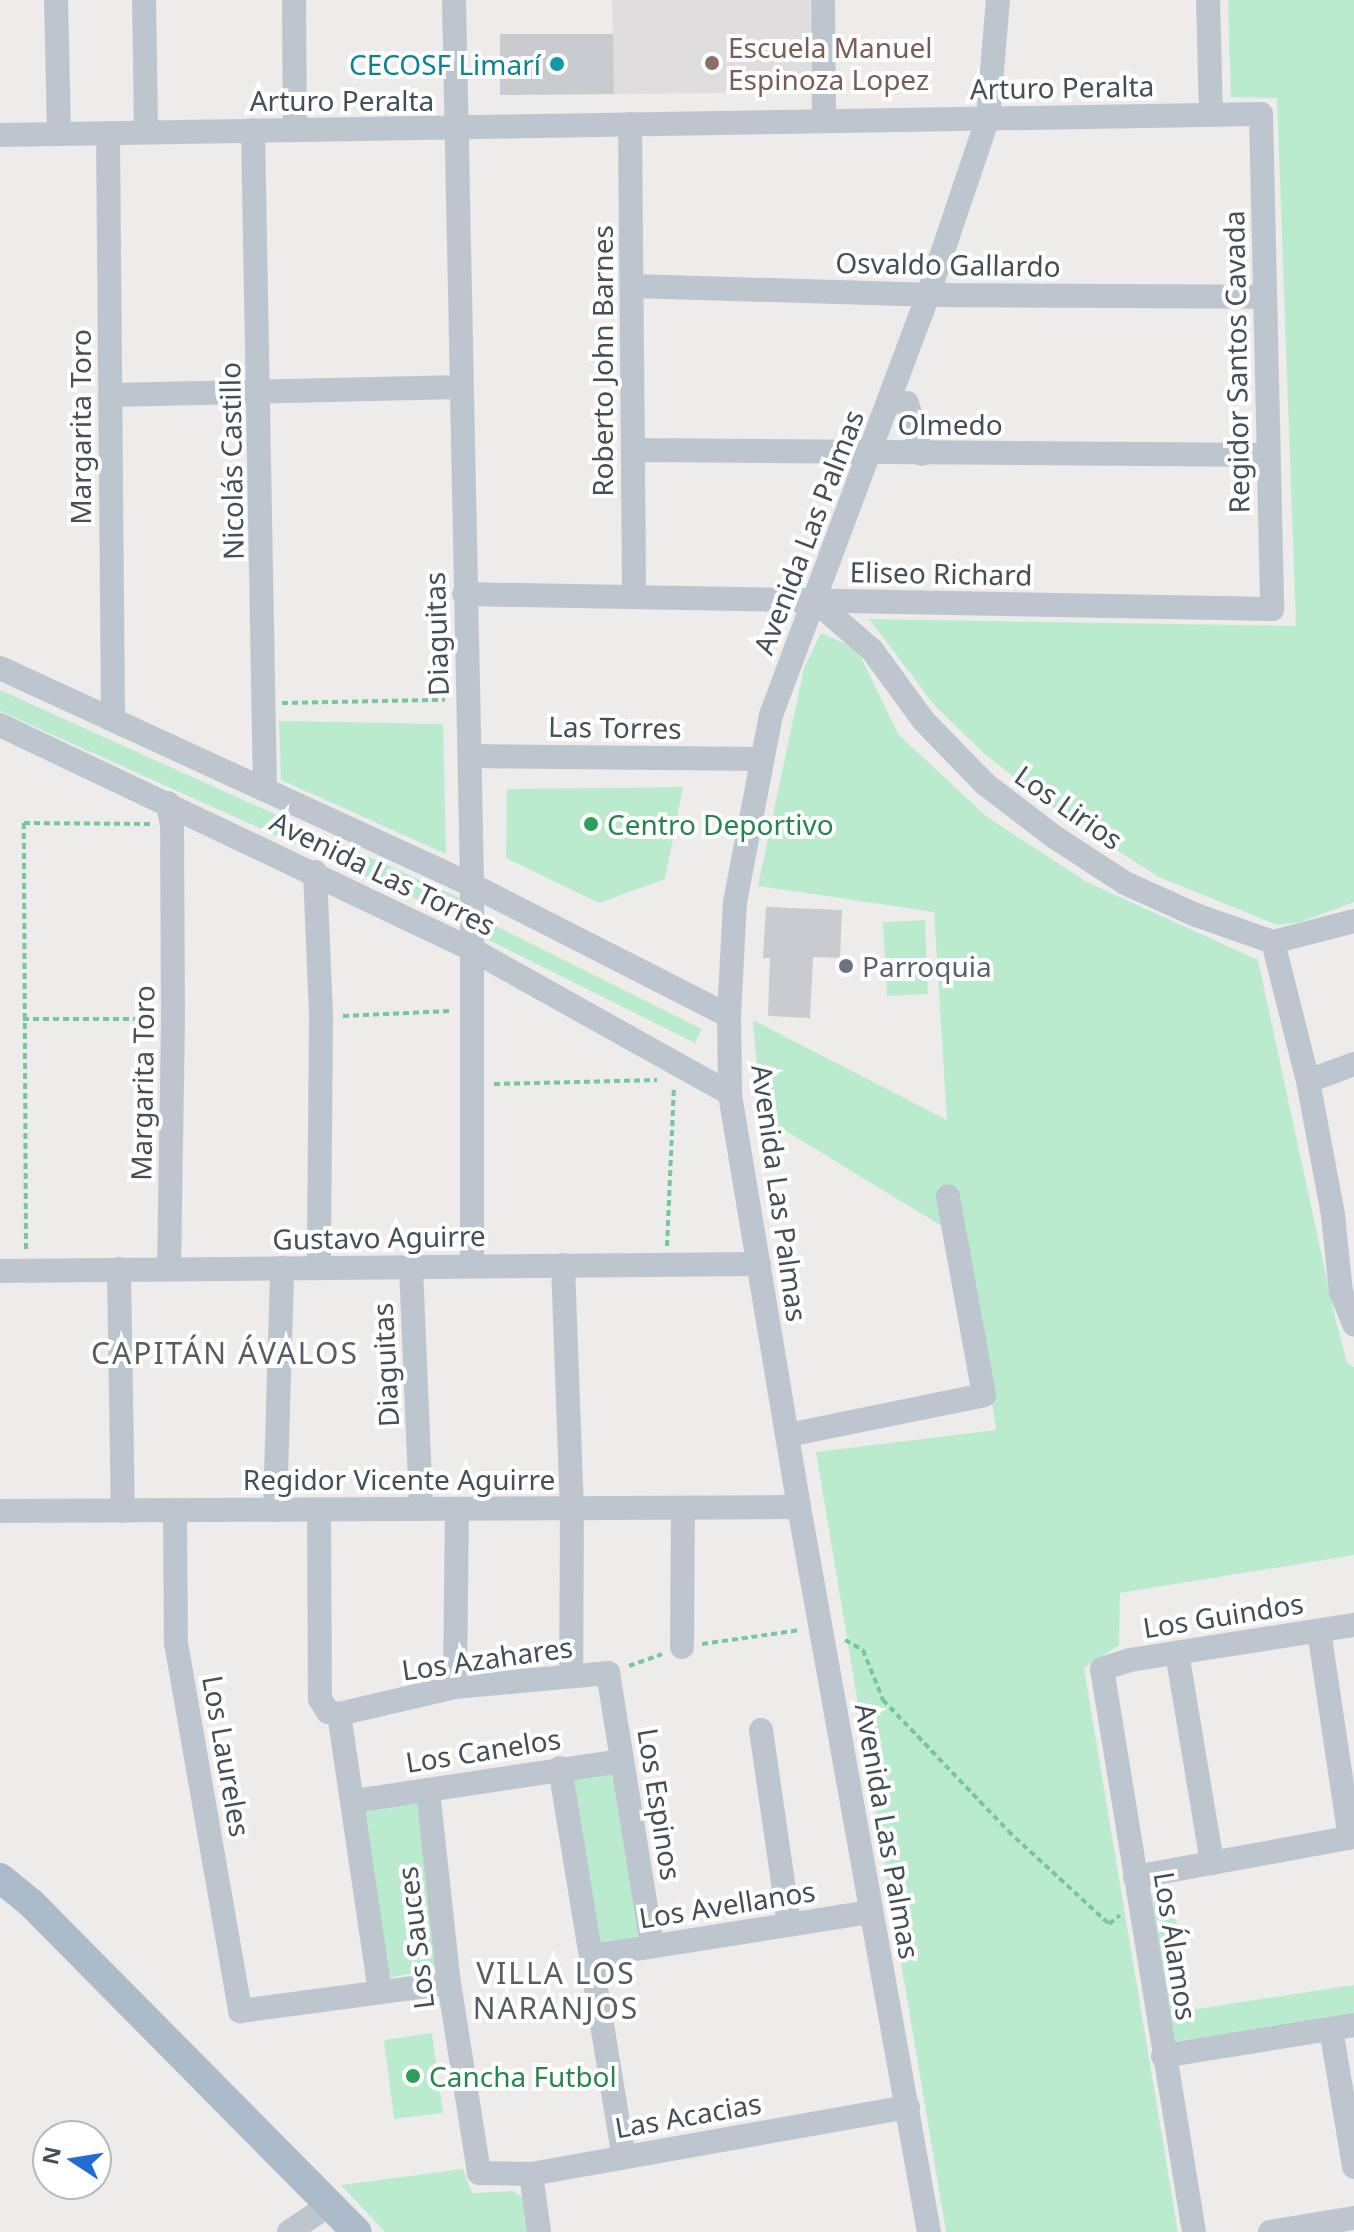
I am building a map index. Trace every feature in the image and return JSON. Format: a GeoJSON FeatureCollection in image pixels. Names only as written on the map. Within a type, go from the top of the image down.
{"type":"FeatureCollection","features":[{"type":"Feature","properties":{"kind":"main road"},"geometry":{"type":"LineString","coordinates":[[0,1878],[31,1903],[357,2232]]}},
{"type":"Feature","properties":{"kind":"street"},"geometry":{"type":"LineString","coordinates":[[56,0],[59,134]]}},
{"type":"Feature","properties":{"kind":"street"},"geometry":{"type":"LineString","coordinates":[[144,0],[146,132]]}},
{"type":"Feature","properties":{"kind":"street"},"geometry":{"type":"LineString","coordinates":[[294,0],[295,130]]}},
{"type":"Feature","properties":{"kind":"street","name":"Diaguitas"},"geometry":{"type":"LineString","coordinates":[[454,0],[472,885],[472,1266]]}},
{"type":"Feature","properties":{"kind":"street"},"geometry":{"type":"LineString","coordinates":[[823,0],[824,121]]}},
{"type":"Feature","properties":{"kind":"street","name":"Avenida Las Palmas"},"geometry":{"type":"LineString","coordinates":[[929,2232],[823,1627],[799,1507],[730,1094],[729,1016],[735,902],[760,759],[771,715],[870,455],[988,118],[998,0]]}},
{"type":"Feature","properties":{"kind":"street"},"geometry":{"type":"LineString","coordinates":[[1208,0],[1211,115]]}},
{"type":"Feature","properties":{"kind":"street","name":"Arturo Peralta"},"geometry":{"type":"LineString","coordinates":[[0,135],[1261,114]]}},
{"type":"Feature","properties":{"kind":"street","name":"Regidor Santos Cavada"},"geometry":{"type":"LineString","coordinates":[[1261,114],[1272,609]]}},
{"type":"Feature","properties":{"kind":"street","name":"Roberto John Barnes"},"geometry":{"type":"LineString","coordinates":[[630,124],[634,597]]}},
{"type":"Feature","properties":{"kind":"street","name":"Nicolás Castillo"},"geometry":{"type":"LineString","coordinates":[[253,130],[265,790]]}},
{"type":"Feature","properties":{"kind":"street","name":"Margarita Toro"},"geometry":{"type":"LineString","coordinates":[[108,133],[113,720]]}},
{"type":"Feature","properties":{"kind":"street","name":"Osvaldo Gallardo"},"geometry":{"type":"LineString","coordinates":[[632,286],[928,295],[1264,297]]}},
{"type":"Feature","properties":{"kind":"street"},"geometry":{"type":"LineString","coordinates":[[110,395],[461,387]]}},
{"type":"Feature","properties":{"kind":"street","name":"Avenida Las Palmas"},"geometry":{"type":"LineString","coordinates":[[907,403],[922,454]]}},
{"type":"Feature","properties":{"kind":"street","name":"Olmedo"},"geometry":{"type":"LineString","coordinates":[[633,450],[870,455],[1268,455]]}},
{"type":"Feature","properties":{"kind":"street","name":"Eliseo Richard"},"geometry":{"type":"LineString","coordinates":[[464,594],[1272,609]]}},
{"type":"Feature","properties":{"kind":"street","name":"Los Lirios"},"geometry":{"type":"LineString","coordinates":[[815,601],[872,650],[923,720],[985,784],[1053,836],[1125,883],[1196,915],[1273,942]]}},
{"type":"Feature","properties":{"kind":"street","name":"Avenida Las Torres"},"geometry":{"type":"LineString","coordinates":[[0,668],[472,885],[729,1016]]}},
{"type":"Feature","properties":{"kind":"street","name":"Avenida Las Torres"},"geometry":{"type":"LineString","coordinates":[[0,725],[170,814],[315,872],[471,949],[730,1094]]}},
{"type":"Feature","properties":{"kind":"street","name":"Las Torres"},"geometry":{"type":"LineString","coordinates":[[470,756],[760,759]]}},
{"type":"Feature","properties":{"kind":"street","name":"Margarita Toro"},"geometry":{"type":"LineString","coordinates":[[169,1269],[173,1018],[170,814]]}},
{"type":"Feature","properties":{"kind":"street"},"geometry":{"type":"LineString","coordinates":[[315,872],[321,1017],[319,1268]]}},
{"type":"Feature","properties":{"kind":"street"},"geometry":{"type":"LineString","coordinates":[[1354,921],[1273,942],[1344,1211],[1341,1292],[1354,1324]]}},
{"type":"Feature","properties":{"kind":"street"},"geometry":{"type":"LineString","coordinates":[[1308,1081],[1354,1064]]}},
{"type":"Feature","properties":{"kind":"street"},"geometry":{"type":"LineString","coordinates":[[788,1435],[984,1395],[948,1196]]}},
{"type":"Feature","properties":{"kind":"street","name":"Gustavo Aguirre"},"geometry":{"type":"LineString","coordinates":[[0,1271],[759,1264]]}},
{"type":"Feature","properties":{"kind":"street"},"geometry":{"type":"LineString","coordinates":[[563,1265],[572,1508],[571,1676]]}},
{"type":"Feature","properties":{"kind":"street","name":"Diaguitas"},"geometry":{"type":"LineString","coordinates":[[411,1267],[421,1509]]}},
{"type":"Feature","properties":{"kind":"street"},"geometry":{"type":"LineString","coordinates":[[275,1510],[282,1268]]}},
{"type":"Feature","properties":{"kind":"street"},"geometry":{"type":"LineString","coordinates":[[119,1269],[123,1511]]}},
{"type":"Feature","properties":{"kind":"street","name":"Regidor Vicente Aguirre"},"geometry":{"type":"LineString","coordinates":[[0,1511],[799,1507]]}},
{"type":"Feature","properties":{"kind":"street"},"geometry":{"type":"LineString","coordinates":[[682,1647],[683,1508]]}},
{"type":"Feature","properties":{"kind":"street"},"geometry":{"type":"LineString","coordinates":[[455,1687],[457,1509]]}},
{"type":"Feature","properties":{"kind":"street","name":"Los Laureles"},"geometry":{"type":"LineString","coordinates":[[175,1510],[176,1643],[240,2011],[380,1991]]}},
{"type":"Feature","properties":{"kind":"street","name":"Los Sauces"},"geometry":{"type":"LineString","coordinates":[[319,1510],[320,1699],[334,1713],[354,1801],[380,1991]]}},
{"type":"Feature","properties":{"kind":"street","name":"Los Guindos"},"geometry":{"type":"LineString","coordinates":[[1102,1669],[1177,1653],[1354,1625]]}},
{"type":"Feature","properties":{"kind":"street"},"geometry":{"type":"LineString","coordinates":[[1135,1877],[1352,1837],[1319,1631]]}},
{"type":"Feature","properties":{"kind":"street","name":"Los Álamos"},"geometry":{"type":"LineString","coordinates":[[1177,1653],[1212,1863]]}},
{"type":"Feature","properties":{"kind":"street","name":"Los Álamos"},"geometry":{"type":"LineString","coordinates":[[1102,1669],[1194,2232]]}},
{"type":"Feature","properties":{"kind":"street","name":"Los Azahares"},"geometry":{"type":"LineString","coordinates":[[334,1713],[455,1687],[608,1673]]}},
{"type":"Feature","properties":{"kind":"street","name":"Los Espinos"},"geometry":{"type":"LineString","coordinates":[[608,1673],[652,1945]]}},
{"type":"Feature","properties":{"kind":"street"},"geometry":{"type":"LineString","coordinates":[[761,1730],[789,1925]]}},
{"type":"Feature","properties":{"kind":"street","name":"Los Canelos"},"geometry":{"type":"LineString","coordinates":[[354,1801],[622,1761]]}},
{"type":"Feature","properties":{"kind":"street"},"geometry":{"type":"LineString","coordinates":[[560,1768],[624,2157]]}},
{"type":"Feature","properties":{"kind":"street","name":"Los Sauces"},"geometry":{"type":"LineString","coordinates":[[428,1791],[449,1983],[479,2173]]}},
{"type":"Feature","properties":{"kind":"street","name":"Los Avellanos"},"geometry":{"type":"LineString","coordinates":[[592,1956],[871,1912]]}},
{"type":"Feature","properties":{"kind":"street"},"geometry":{"type":"LineString","coordinates":[[380,1991],[449,1983]]}},
{"type":"Feature","properties":{"kind":"street"},"geometry":{"type":"LineString","coordinates":[[1163,2056],[1343,2027],[1354,2167]]}},
{"type":"Feature","properties":{"kind":"street","name":"Las Acacias"},"geometry":{"type":"LineString","coordinates":[[479,2173],[531,2174],[908,2107]]}},
{"type":"Feature","properties":{"kind":"street"},"geometry":{"type":"LineString","coordinates":[[531,2174],[539,2232]]}},
{"type":"Feature","properties":{"kind":"street"},"geometry":{"type":"LineString","coordinates":[[289,2232],[329,2205]]}},
{"type":"Feature","properties":{"kind":"street"},"geometry":{"type":"LineString","coordinates":[[1270,2232],[1354,2218]]}},
{"type":"Feature","properties":{"kind":"path"},"geometry":{"type":"LineString","coordinates":[[264,704],[468,699]]}},
{"type":"Feature","properties":{"kind":"path"},"geometry":{"type":"LineString","coordinates":[[26,1270],[24,823],[170,814]]}},
{"type":"Feature","properties":{"kind":"path"},"geometry":{"type":"LineString","coordinates":[[321,1017],[472,1011]]}},
{"type":"Feature","properties":{"kind":"path"},"geometry":{"type":"LineString","coordinates":[[23,1019],[173,1018]]}},
{"type":"Feature","properties":{"kind":"path"},"geometry":{"type":"LineString","coordinates":[[666,1264],[674,1079]]}},
{"type":"Feature","properties":{"kind":"path"},"geometry":{"type":"LineString","coordinates":[[472,1085],[659,1080]]}},
{"type":"Feature","properties":{"kind":"path"},"geometry":{"type":"LineString","coordinates":[[608,1673],[682,1647],[823,1627],[863,1650],[883,1700],[1008,1831],[1109,1924],[1138,1901]]}},
{"type":"Feature","properties":{"kind":"shaded area","name":"Escuela Manuel Espinoza Lopez"},"geometry":{"type":"Polygon","coordinates":[[[612,0],[810,0],[811,92],[614,94],[612,0]]]}},
{"type":"Feature","properties":{"kind":"green space"},"geometry":{"type":"Polygon","coordinates":[[[1228,0],[1354,0],[1354,902],[1301,922],[1277,925],[1159,877],[1070,821],[987,756],[935,706],[869,619],[1296,626],[1277,98],[1231,97],[1228,0]]]}},
{"type":"Feature","properties":{"kind":"green space"},"geometry":{"type":"Polygon","coordinates":[[[821,633],[857,649],[898,734],[987,817],[1087,882],[1258,960],[1335,1317],[1347,1363],[1354,1367],[1354,1555],[1120,1593],[1119,1645],[1084,1668],[1178,2232],[946,2232],[816,1452],[996,1430],[968,1242],[761,1116],[753,1020],[947,1120],[934,912],[758,886],[804,668],[821,633]]]}},
{"type":"Feature","properties":{"kind":"green space"},"geometry":{"type":"Polygon","coordinates":[[[0,690],[460,898],[452,915],[0,711],[0,690]]]}},
{"type":"Feature","properties":{"kind":"green space"},"geometry":{"type":"Polygon","coordinates":[[[279,721],[443,724],[446,854],[281,780],[279,721]]]}},
{"type":"Feature","properties":{"kind":"green space","name":"Centro Deportivo"},"geometry":{"type":"Polygon","coordinates":[[[683,787],[665,879],[599,903],[506,858],[507,789],[683,787]]]}},
{"type":"Feature","properties":{"kind":"green space"},"geometry":{"type":"Polygon","coordinates":[[[925,920],[928,994],[887,996],[883,922],[925,920]]]}},
{"type":"Feature","properties":{"kind":"green space"},"geometry":{"type":"Polygon","coordinates":[[[496,926],[702,1029],[695,1043],[489,940],[496,926]]]}},
{"type":"Feature","properties":{"kind":"green space"},"geometry":{"type":"Polygon","coordinates":[[[618,1768],[646,1935],[596,1944],[566,1775],[618,1768]]]}},
{"type":"Feature","properties":{"kind":"green space"},"geometry":{"type":"Polygon","coordinates":[[[423,1795],[445,1968],[386,1978],[363,1804],[423,1795]]]}},
{"type":"Feature","properties":{"kind":"green space"},"geometry":{"type":"Polygon","coordinates":[[[1172,1890],[1190,2010],[1354,1985],[1354,2015],[1173,2042],[1151,1894],[1172,1890]]]}},
{"type":"Feature","properties":{"kind":"green space","name":"Cancha Futbol"},"geometry":{"type":"Polygon","coordinates":[[[432,2033],[443,2113],[394,2119],[384,2040],[432,2033]]]}},
{"type":"Feature","properties":{"kind":"green space"},"geometry":{"type":"Polygon","coordinates":[[[463,2169],[472,2193],[513,2191],[526,2200],[531,2232],[385,2232],[341,2185],[463,2169]]]}},
{"type":"Feature","properties":{"kind":"building","name":"CECOSF Limarí"},"geometry":{"type":"Polygon","coordinates":[[[500,34],[613,34],[614,94],[500,95],[500,34]]]}},
{"type":"Feature","properties":{"kind":"building"},"geometry":{"type":"Polygon","coordinates":[[[766,907],[842,910],[840,958],[813,957],[810,1018],[768,1016],[770,958],[763,958],[766,907]]]}},
{"type":"Feature","properties":{"kind":"place","name":"Escuela Manuel Espinoza Lopez"},"geometry":{"type":"Point","coordinates":[712,63]}},
{"type":"Feature","properties":{"kind":"place","name":"CECOSF Limarí"},"geometry":{"type":"Point","coordinates":[557,64]}},
{"type":"Feature","properties":{"kind":"place","name":"Centro Deportivo"},"geometry":{"type":"Point","coordinates":[591,824]}},
{"type":"Feature","properties":{"kind":"place","name":"Parroquia"},"geometry":{"type":"Point","coordinates":[846,966]}},
{"type":"Feature","properties":{"kind":"place","name":"Cancha Futbol"},"geometry":{"type":"Point","coordinates":[413,2076]}},
{"type":"Feature","properties":{"kind":"district","name":"CAPITÁN ÁVALOS"},"geometry":{"type":"Point","coordinates":[225,1353]}},
{"type":"Feature","properties":{"kind":"district","name":"VILLA LOS NARANJOS"},"geometry":{"type":"Point","coordinates":[556,1990]}}]}
